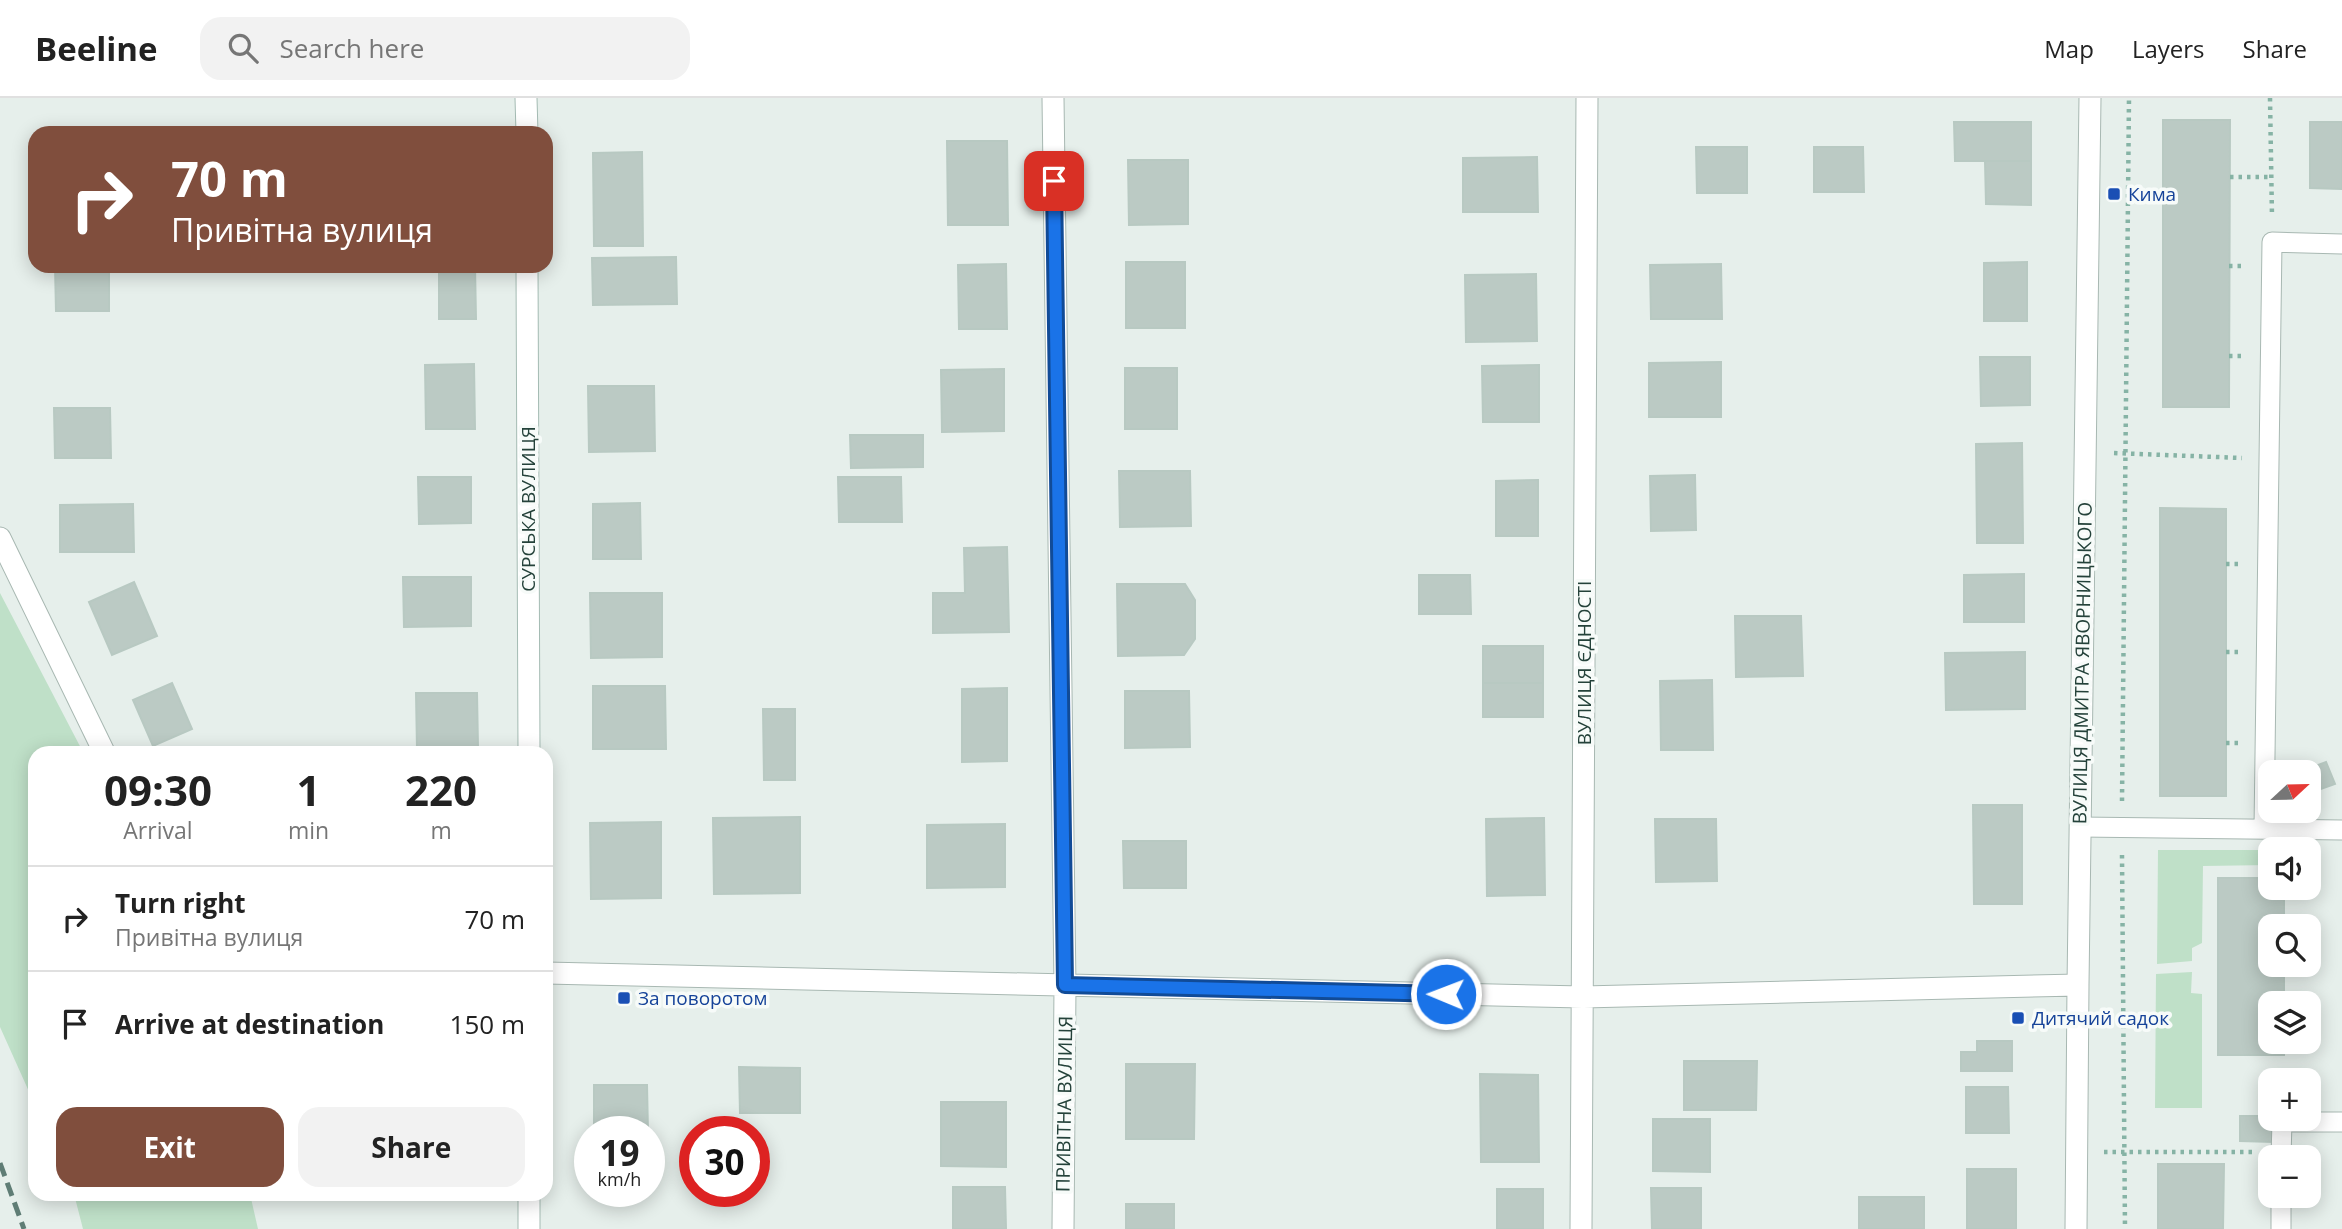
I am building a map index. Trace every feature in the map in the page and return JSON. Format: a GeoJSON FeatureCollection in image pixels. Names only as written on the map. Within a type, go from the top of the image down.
{"type":"FeatureCollection","features":[{"type":"Feature","properties":{"kind":"street"},"geometry":{"type":"LineString","coordinates":[[526,98],[527,126]]}},
{"type":"Feature","properties":{"kind":"street","name":"ПРИВІТНА ВУЛИЦЯ"},"geometry":{"type":"LineString","coordinates":[[1053,98],[1065,985],[1063,1229]]}},
{"type":"Feature","properties":{"kind":"street","name":"ВУЛИЦЯ ЄДНОСТІ"},"geometry":{"type":"LineString","coordinates":[[1581,1229],[1587,98]]}},
{"type":"Feature","properties":{"kind":"street","name":"ВУЛИЦЯ ДМИТРА ЯВОРНИЦЬКОГО"},"geometry":{"type":"LineString","coordinates":[[2076,1229],[2090,98]]}},
{"type":"Feature","properties":{"kind":"street","name":"СУРСЬКА ВУЛИЦЯ"},"geometry":{"type":"LineString","coordinates":[[527,273],[529,746]]}},
{"type":"Feature","properties":{"kind":"street"},"geometry":{"type":"LineString","coordinates":[[0,538],[101,746]]}},
{"type":"Feature","properties":{"kind":"street"},"geometry":{"type":"LineString","coordinates":[[553,973],[1583,997],[2078,985]]}},
{"type":"Feature","properties":{"kind":"street"},"geometry":{"type":"LineString","coordinates":[[528,1229],[529,1201]]}},
{"type":"Feature","properties":{"kind":"lane"},"geometry":{"type":"LineString","coordinates":[[2264,829],[2272,242],[2342,244]]}},
{"type":"Feature","properties":{"kind":"lane"},"geometry":{"type":"LineString","coordinates":[[2080,827],[2342,830]]}},
{"type":"Feature","properties":{"kind":"lane"},"geometry":{"type":"LineString","coordinates":[[2281,1145],[2282,1122],[2342,1122]]}},
{"type":"Feature","properties":{"kind":"lane"},"geometry":{"type":"LineString","coordinates":[[2281,1208],[2281,1229]]}},
{"type":"Feature","properties":{"kind":"path"},"geometry":{"type":"LineString","coordinates":[[2125,1229],[2122,828],[2129,98]]}},
{"type":"Feature","properties":{"kind":"path"},"geometry":{"type":"LineString","coordinates":[[2270,98],[2272,242]]}},
{"type":"Feature","properties":{"kind":"path"},"geometry":{"type":"LineString","coordinates":[[2230,177],[2271,177]]}},
{"type":"Feature","properties":{"kind":"path"},"geometry":{"type":"LineString","coordinates":[[2085,452],[2269,459]]}},
{"type":"Feature","properties":{"kind":"path"},"geometry":{"type":"LineString","coordinates":[[2077,1152],[2258,1155]]}},
{"type":"Feature","properties":{"kind":"green space"},"geometry":{"type":"Polygon","coordinates":[[[0,593],[80,746],[28,746],[28,1089],[0,1027],[0,593]]]}},
{"type":"Feature","properties":{"kind":"green space"},"geometry":{"type":"Polygon","coordinates":[[[2158,850],[2258,850],[2258,865],[2203,866],[2202,943],[2192,948],[2192,961],[2157,964],[2158,850]]]}},
{"type":"Feature","properties":{"kind":"green space"},"geometry":{"type":"Polygon","coordinates":[[[2192,972],[2191,993],[2202,994],[2202,1108],[2155,1108],[2156,974],[2192,972]]]}},
{"type":"Feature","properties":{"kind":"green space"},"geometry":{"type":"Polygon","coordinates":[[[76,1201],[252,1201],[258,1229],[83,1229],[76,1201]]]}},
{"type":"Feature","properties":{"kind":"building"},"geometry":{"type":"Polygon","coordinates":[[[2163,120],[2230,120],[2229,407],[2163,407],[2163,120]]]}},
{"type":"Feature","properties":{"kind":"building"},"geometry":{"type":"Polygon","coordinates":[[[1954,122],[2031,122],[2031,161],[1955,161],[1954,122]]]}},
{"type":"Feature","properties":{"kind":"building"},"geometry":{"type":"Polygon","coordinates":[[[2310,122],[2342,122],[2342,189],[2310,188],[2310,122]]]}},
{"type":"Feature","properties":{"kind":"building"},"geometry":{"type":"Polygon","coordinates":[[[947,141],[1007,141],[1008,225],[948,225],[947,141]]]}},
{"type":"Feature","properties":{"kind":"building"},"geometry":{"type":"Polygon","coordinates":[[[1696,147],[1747,147],[1747,193],[1697,193],[1696,147]]]}},
{"type":"Feature","properties":{"kind":"building"},"geometry":{"type":"Polygon","coordinates":[[[1814,147],[1863,147],[1864,192],[1814,192],[1814,147]]]}},
{"type":"Feature","properties":{"kind":"building"},"geometry":{"type":"Polygon","coordinates":[[[642,152],[643,246],[594,246],[593,153],[642,152]]]}},
{"type":"Feature","properties":{"kind":"building"},"geometry":{"type":"Polygon","coordinates":[[[1537,157],[1538,212],[1463,212],[1463,158],[1537,157]]]}},
{"type":"Feature","properties":{"kind":"building"},"geometry":{"type":"Polygon","coordinates":[[[1128,160],[1188,160],[1188,224],[1129,225],[1128,160]]]}},
{"type":"Feature","properties":{"kind":"building"},"geometry":{"type":"Polygon","coordinates":[[[1985,161],[2031,161],[2031,205],[1986,204],[1985,161]]]}},
{"type":"Feature","properties":{"kind":"building"},"geometry":{"type":"Polygon","coordinates":[[[676,257],[677,304],[593,305],[592,258],[676,257]]]}},
{"type":"Feature","properties":{"kind":"building"},"geometry":{"type":"Polygon","coordinates":[[[1126,262],[1185,262],[1185,328],[1126,328],[1126,262]]]}},
{"type":"Feature","properties":{"kind":"building"},"geometry":{"type":"Polygon","coordinates":[[[2027,262],[2027,321],[1984,321],[1984,263],[2027,262]]]}},
{"type":"Feature","properties":{"kind":"building"},"geometry":{"type":"Polygon","coordinates":[[[1006,264],[1007,329],[959,329],[958,265],[1006,264]]]}},
{"type":"Feature","properties":{"kind":"building"},"geometry":{"type":"Polygon","coordinates":[[[1721,264],[1722,319],[1651,319],[1650,265],[1721,264]]]}},
{"type":"Feature","properties":{"kind":"building"},"geometry":{"type":"Polygon","coordinates":[[[55,273],[109,273],[109,311],[56,311],[55,273]]]}},
{"type":"Feature","properties":{"kind":"building"},"geometry":{"type":"Polygon","coordinates":[[[439,273],[475,273],[476,319],[439,319],[439,273]]]}},
{"type":"Feature","properties":{"kind":"building"},"geometry":{"type":"Polygon","coordinates":[[[1536,274],[1537,341],[1466,342],[1465,275],[1536,274]]]}},
{"type":"Feature","properties":{"kind":"building"},"geometry":{"type":"Polygon","coordinates":[[[1980,357],[2030,357],[2030,405],[1981,406],[1980,357]]]}},
{"type":"Feature","properties":{"kind":"building"},"geometry":{"type":"Polygon","coordinates":[[[1721,362],[1721,417],[1649,417],[1649,363],[1721,362]]]}},
{"type":"Feature","properties":{"kind":"building"},"geometry":{"type":"Polygon","coordinates":[[[474,364],[475,429],[426,429],[425,365],[474,364]]]}},
{"type":"Feature","properties":{"kind":"building"},"geometry":{"type":"Polygon","coordinates":[[[1539,365],[1539,422],[1483,422],[1482,366],[1539,365]]]}},
{"type":"Feature","properties":{"kind":"building"},"geometry":{"type":"Polygon","coordinates":[[[1125,368],[1177,368],[1177,429],[1125,429],[1125,368]]]}},
{"type":"Feature","properties":{"kind":"building"},"geometry":{"type":"Polygon","coordinates":[[[1004,369],[1004,431],[942,432],[941,370],[1004,369]]]}},
{"type":"Feature","properties":{"kind":"building"},"geometry":{"type":"Polygon","coordinates":[[[588,386],[654,386],[655,451],[589,452],[588,386]]]}},
{"type":"Feature","properties":{"kind":"building"},"geometry":{"type":"Polygon","coordinates":[[[54,408],[110,408],[111,458],[55,458],[54,408]]]}},
{"type":"Feature","properties":{"kind":"building"},"geometry":{"type":"Polygon","coordinates":[[[850,435],[923,435],[923,467],[851,468],[850,435]]]}},
{"type":"Feature","properties":{"kind":"building"},"geometry":{"type":"Polygon","coordinates":[[[2022,443],[2023,543],[1977,543],[1976,444],[2022,443]]]}},
{"type":"Feature","properties":{"kind":"building"},"geometry":{"type":"Polygon","coordinates":[[[1119,471],[1190,471],[1191,526],[1120,527],[1119,471]]]}},
{"type":"Feature","properties":{"kind":"building"},"geometry":{"type":"Polygon","coordinates":[[[1695,475],[1696,530],[1651,531],[1650,476],[1695,475]]]}},
{"type":"Feature","properties":{"kind":"building"},"geometry":{"type":"Polygon","coordinates":[[[418,477],[471,477],[471,523],[419,524],[418,477]]]}},
{"type":"Feature","properties":{"kind":"building"},"geometry":{"type":"Polygon","coordinates":[[[838,477],[901,477],[902,522],[839,522],[838,477]]]}},
{"type":"Feature","properties":{"kind":"building"},"geometry":{"type":"Polygon","coordinates":[[[1538,480],[1538,536],[1496,536],[1496,481],[1538,480]]]}},
{"type":"Feature","properties":{"kind":"building"},"geometry":{"type":"Polygon","coordinates":[[[640,503],[641,559],[593,559],[593,504],[640,503]]]}},
{"type":"Feature","properties":{"kind":"building"},"geometry":{"type":"Polygon","coordinates":[[[133,504],[134,552],[60,552],[60,505],[133,504]]]}},
{"type":"Feature","properties":{"kind":"building"},"geometry":{"type":"Polygon","coordinates":[[[2160,508],[2226,509],[2226,796],[2160,796],[2160,508]]]}},
{"type":"Feature","properties":{"kind":"building"},"geometry":{"type":"Polygon","coordinates":[[[1007,547],[1009,632],[933,633],[933,593],[965,593],[964,548],[1007,547]]]}},
{"type":"Feature","properties":{"kind":"building"},"geometry":{"type":"Polygon","coordinates":[[[2024,574],[2024,622],[1964,622],[1964,575],[2024,574]]]}},
{"type":"Feature","properties":{"kind":"building"},"geometry":{"type":"Polygon","coordinates":[[[1419,575],[1470,575],[1471,614],[1419,614],[1419,575]]]}},
{"type":"Feature","properties":{"kind":"building"},"geometry":{"type":"Polygon","coordinates":[[[403,577],[471,577],[471,626],[404,627],[403,577]]]}},
{"type":"Feature","properties":{"kind":"building"},"geometry":{"type":"Polygon","coordinates":[[[134,582],[157,636],[112,655],[89,602],[134,582]]]}},
{"type":"Feature","properties":{"kind":"building"},"geometry":{"type":"Polygon","coordinates":[[[1117,584],[1185,584],[1195,600],[1195,639],[1184,655],[1118,656],[1117,584]]]}},
{"type":"Feature","properties":{"kind":"building"},"geometry":{"type":"Polygon","coordinates":[[[590,593],[662,593],[662,657],[591,658],[590,593]]]}},
{"type":"Feature","properties":{"kind":"building"},"geometry":{"type":"Polygon","coordinates":[[[1735,616],[1801,616],[1803,676],[1736,677],[1735,616]]]}},
{"type":"Feature","properties":{"kind":"building"},"geometry":{"type":"Polygon","coordinates":[[[1483,646],[1543,646],[1543,683],[1483,683],[1483,646]]]}},
{"type":"Feature","properties":{"kind":"building"},"geometry":{"type":"Polygon","coordinates":[[[2025,652],[2025,709],[1946,710],[1945,653],[2025,652]]]}},
{"type":"Feature","properties":{"kind":"building"},"geometry":{"type":"Polygon","coordinates":[[[1712,680],[1713,750],[1661,750],[1660,681],[1712,680]]]}},
{"type":"Feature","properties":{"kind":"building"},"geometry":{"type":"Polygon","coordinates":[[[172,683],[192,729],[153,746],[133,700],[172,683]]]}},
{"type":"Feature","properties":{"kind":"building"},"geometry":{"type":"Polygon","coordinates":[[[1483,683],[1543,683],[1543,717],[1483,717],[1483,683]]]}},
{"type":"Feature","properties":{"kind":"building"},"geometry":{"type":"Polygon","coordinates":[[[593,686],[665,686],[666,749],[593,749],[593,686]]]}},
{"type":"Feature","properties":{"kind":"building"},"geometry":{"type":"Polygon","coordinates":[[[1007,688],[1007,761],[962,762],[962,689],[1007,688]]]}},
{"type":"Feature","properties":{"kind":"building"},"geometry":{"type":"Polygon","coordinates":[[[1125,691],[1189,691],[1190,747],[1125,748],[1125,691]]]}},
{"type":"Feature","properties":{"kind":"building"},"geometry":{"type":"Polygon","coordinates":[[[416,693],[477,693],[478,746],[417,746],[416,693]]]}},
{"type":"Feature","properties":{"kind":"building"},"geometry":{"type":"Polygon","coordinates":[[[763,709],[795,709],[795,780],[764,780],[763,709]]]}},
{"type":"Feature","properties":{"kind":"building"},"geometry":{"type":"Polygon","coordinates":[[[2326,762],[2335,784],[2321,789],[2321,764],[2326,762]]]}},
{"type":"Feature","properties":{"kind":"building"},"geometry":{"type":"Polygon","coordinates":[[[1973,805],[2022,805],[2022,904],[1974,904],[1973,805]]]}},
{"type":"Feature","properties":{"kind":"building"},"geometry":{"type":"Polygon","coordinates":[[[800,817],[800,893],[714,894],[713,818],[800,817]]]}},
{"type":"Feature","properties":{"kind":"building"},"geometry":{"type":"Polygon","coordinates":[[[1544,818],[1545,895],[1487,896],[1486,819],[1544,818]]]}},
{"type":"Feature","properties":{"kind":"building"},"geometry":{"type":"Polygon","coordinates":[[[1655,819],[1716,819],[1717,881],[1656,882],[1655,819]]]}},
{"type":"Feature","properties":{"kind":"building"},"geometry":{"type":"Polygon","coordinates":[[[661,822],[661,898],[591,899],[590,823],[661,822]]]}},
{"type":"Feature","properties":{"kind":"building"},"geometry":{"type":"Polygon","coordinates":[[[1005,824],[1005,887],[927,888],[927,825],[1005,824]]]}},
{"type":"Feature","properties":{"kind":"building"},"geometry":{"type":"Polygon","coordinates":[[[1123,841],[1186,841],[1186,888],[1124,888],[1123,841]]]}},
{"type":"Feature","properties":{"kind":"building"},"geometry":{"type":"Polygon","coordinates":[[[2218,878],[2258,878],[2258,900],[2284,900],[2284,914],[2258,914],[2258,977],[2284,977],[2284,991],[2258,991],[2258,1054],[2284,1055],[2218,1055],[2218,878]]]}},
{"type":"Feature","properties":{"kind":"building"},"geometry":{"type":"Polygon","coordinates":[[[1977,1041],[2012,1041],[2012,1071],[1961,1071],[1961,1052],[1977,1052],[1977,1041]]]}},
{"type":"Feature","properties":{"kind":"building"},"geometry":{"type":"Polygon","coordinates":[[[1684,1061],[1757,1061],[1756,1110],[1684,1110],[1684,1061]]]}},
{"type":"Feature","properties":{"kind":"building"},"geometry":{"type":"Polygon","coordinates":[[[1126,1064],[1195,1064],[1194,1139],[1126,1139],[1126,1064]]]}},
{"type":"Feature","properties":{"kind":"building"},"geometry":{"type":"Polygon","coordinates":[[[739,1067],[800,1068],[800,1113],[740,1113],[739,1067]]]}},
{"type":"Feature","properties":{"kind":"building"},"geometry":{"type":"Polygon","coordinates":[[[1480,1074],[1538,1075],[1539,1162],[1481,1162],[1480,1074]]]}},
{"type":"Feature","properties":{"kind":"building"},"geometry":{"type":"Polygon","coordinates":[[[594,1085],[647,1085],[648,1116],[594,1116],[594,1085]]]}},
{"type":"Feature","properties":{"kind":"building"},"geometry":{"type":"Polygon","coordinates":[[[1966,1087],[2008,1087],[2009,1133],[1966,1133],[1966,1087]]]}},
{"type":"Feature","properties":{"kind":"building"},"geometry":{"type":"Polygon","coordinates":[[[941,1102],[1006,1102],[1006,1167],[941,1166],[941,1102]]]}},
{"type":"Feature","properties":{"kind":"building"},"geometry":{"type":"Polygon","coordinates":[[[2240,1116],[2258,1116],[2258,1131],[2274,1131],[2274,1142],[2240,1141],[2240,1116]]]}},
{"type":"Feature","properties":{"kind":"building"},"geometry":{"type":"Polygon","coordinates":[[[1653,1119],[1710,1119],[1710,1172],[1653,1171],[1653,1119]]]}},
{"type":"Feature","properties":{"kind":"building"},"geometry":{"type":"Polygon","coordinates":[[[2158,1164],[2224,1164],[2223,1229],[2158,1229],[2158,1164]]]}},
{"type":"Feature","properties":{"kind":"building"},"geometry":{"type":"Polygon","coordinates":[[[1967,1169],[2016,1169],[2016,1229],[1967,1229],[1967,1169]]]}},
{"type":"Feature","properties":{"kind":"building"},"geometry":{"type":"Polygon","coordinates":[[[953,1187],[1005,1187],[1006,1229],[953,1229],[953,1187]]]}},
{"type":"Feature","properties":{"kind":"building"},"geometry":{"type":"Polygon","coordinates":[[[1651,1188],[1701,1188],[1701,1229],[1652,1229],[1651,1188]]]}},
{"type":"Feature","properties":{"kind":"building"},"geometry":{"type":"Polygon","coordinates":[[[1497,1189],[1543,1189],[1543,1229],[1497,1229],[1497,1189]]]}},
{"type":"Feature","properties":{"kind":"building"},"geometry":{"type":"Polygon","coordinates":[[[1859,1197],[1924,1197],[1924,1229],[1859,1229],[1859,1197]]]}},
{"type":"Feature","properties":{"kind":"building"},"geometry":{"type":"Polygon","coordinates":[[[1126,1204],[1174,1204],[1174,1229],[1126,1229],[1126,1204]]]}},
{"type":"Feature","properties":{"kind":"railway"},"geometry":{"type":"LineString","coordinates":[[0,1163],[24,1229]]}},
{"type":"Feature","properties":{"kind":"place","name":"Кима"},"geometry":{"type":"Point","coordinates":[2114,194]}},
{"type":"Feature","properties":{"kind":"place","name":"За поворотом"},"geometry":{"type":"Point","coordinates":[624,998]}},
{"type":"Feature","properties":{"kind":"place","name":"Дитячий садок"},"geometry":{"type":"Point","coordinates":[2018,1018]}},
{"type":"Feature","properties":{"kind":"route"},"geometry":{"type":"LineString","coordinates":[[1054,181],[1065,985],[1446,994]]}}]}
